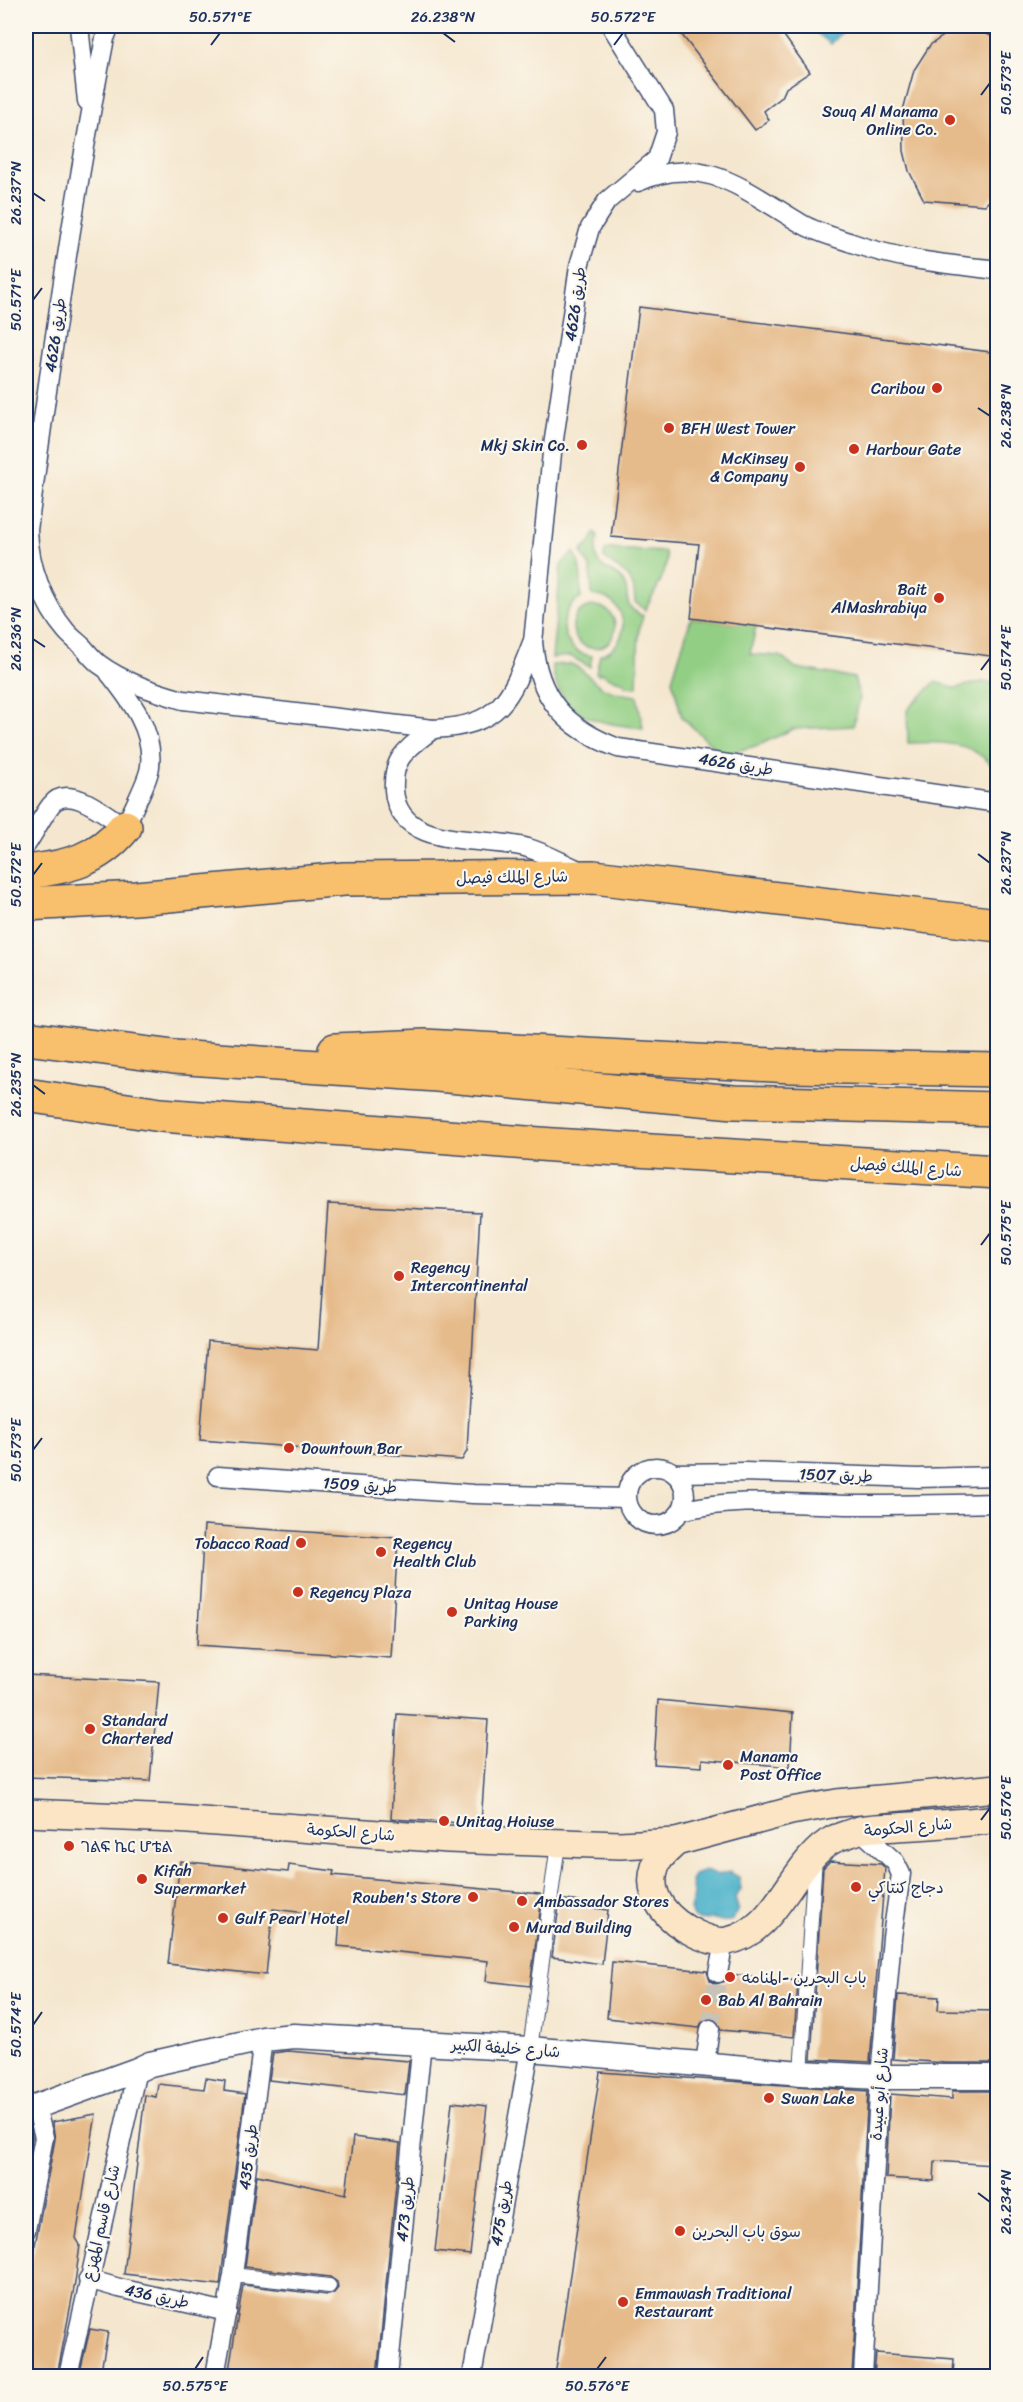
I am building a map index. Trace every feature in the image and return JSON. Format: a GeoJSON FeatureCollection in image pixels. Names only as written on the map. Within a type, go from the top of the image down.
{"type":"FeatureCollection","features":[{"type":"Feature","properties":{"kind":"highway"},"geometry":{"type":"LineString","coordinates":[[26,872],[80,862],[103,850],[125,827]]}},
{"type":"Feature","properties":{"kind":"highway","name":"شارع الملك فيصل"},"geometry":{"type":"LineString","coordinates":[[26,904],[136,898],[344,879],[594,877],[998,926]]}},
{"type":"Feature","properties":{"kind":"highway"},"geometry":{"type":"LineString","coordinates":[[26,1038],[174,1057],[437,1075],[734,1102],[998,1109]]}},
{"type":"Feature","properties":{"kind":"highway"},"geometry":{"type":"LineString","coordinates":[[174,1057],[425,1046],[791,1066],[998,1070]]}},
{"type":"Feature","properties":{"kind":"highway","name":"شارع الملك فيصل"},"geometry":{"type":"LineString","coordinates":[[26,1095],[161,1115],[553,1145],[992,1174]]}},
{"type":"Feature","properties":{"kind":"main road","name":"شارع الحكومة"},"geometry":{"type":"LineString","coordinates":[[26,1813],[175,1819],[448,1839],[620,1845],[676,1842],[791,1811],[837,1803],[998,1788]]}},
{"type":"Feature","properties":{"kind":"main road","name":"شارع الحكومة"},"geometry":{"type":"LineString","coordinates":[[724,1942],[739,1938],[760,1922],[777,1905],[815,1855],[833,1839],[860,1830],[998,1819]]}},
{"type":"Feature","properties":{"kind":"main road"},"geometry":{"type":"LineString","coordinates":[[676,1842],[655,1867],[653,1880],[656,1900],[668,1917],[687,1930],[724,1942]]}},
{"type":"Feature","properties":{"kind":"street","name":"طريق 4626"},"geometry":{"type":"LineString","coordinates":[[79,26],[89,119]]}},
{"type":"Feature","properties":{"kind":"street","name":"طريق 4626"},"geometry":{"type":"LineString","coordinates":[[110,26],[105,38],[89,119],[57,316],[28,530],[29,552],[33,566],[52,611],[66,631],[97,663],[144,687],[183,700],[433,729],[472,724],[494,712],[512,691],[533,642]]}},
{"type":"Feature","properties":{"kind":"street","name":"طريق 4626"},"geometry":{"type":"LineString","coordinates":[[611,26],[664,110],[666,132],[657,159],[607,201],[594,222],[579,266],[552,453],[533,642],[539,678],[549,698],[574,725],[589,735],[618,748],[998,803]]}},
{"type":"Feature","properties":{"kind":"street","name":"طريق 4626"},"geometry":{"type":"LineString","coordinates":[[618,192],[666,171],[697,172],[737,184],[805,226],[851,243],[903,259],[998,270]]}},
{"type":"Feature","properties":{"kind":"street","name":"طريق 4626"},"geometry":{"type":"LineString","coordinates":[[106,669],[142,719],[150,750],[150,767],[125,827]]}},
{"type":"Feature","properties":{"kind":"street"},"geometry":{"type":"LineString","coordinates":[[433,729],[405,751],[393,772],[395,798],[404,818],[429,835],[528,848],[594,877]]}},
{"type":"Feature","properties":{"kind":"street"},"geometry":{"type":"LineString","coordinates":[[26,845],[52,804],[62,797],[78,798],[125,827]]}},
{"type":"Feature","properties":{"kind":"street"},"geometry":{"type":"LineString","coordinates":[[657,1467],[674,1473],[684,1487],[685,1495],[681,1511],[668,1523],[655,1526],[643,1523],[636,1518],[626,1501],[628,1484],[639,1472],[657,1467]]}},
{"type":"Feature","properties":{"kind":"street","name":"طريق 1507"},"geometry":{"type":"LineString","coordinates":[[674,1473],[745,1472],[918,1478],[998,1476]]}},
{"type":"Feature","properties":{"kind":"street","name":"طريق 1509"},"geometry":{"type":"LineString","coordinates":[[218,1476],[501,1496],[515,1494],[626,1501]]}},
{"type":"Feature","properties":{"kind":"street","name":"طريق 1507"},"geometry":{"type":"LineString","coordinates":[[681,1511],[702,1506],[751,1501],[858,1505],[998,1503]]}},
{"type":"Feature","properties":{"kind":"street","name":"شارع أبو عبيدة"},"geometry":{"type":"LineString","coordinates":[[860,1830],[895,1862],[901,1874],[892,1937],[880,2077],[862,2376]]}},
{"type":"Feature","properties":{"kind":"street"},"geometry":{"type":"LineString","coordinates":[[530,2049],[558,1844]]}},
{"type":"Feature","properties":{"kind":"street"},"geometry":{"type":"LineString","coordinates":[[801,2073],[815,1855]]}},
{"type":"Feature","properties":{"kind":"street"},"geometry":{"type":"LineString","coordinates":[[718,1972],[724,1942]]}},
{"type":"Feature","properties":{"kind":"street"},"geometry":{"type":"LineString","coordinates":[[705,2063],[710,2029]]}},
{"type":"Feature","properties":{"kind":"street","name":"شارع خليفة الكبير"},"geometry":{"type":"LineString","coordinates":[[31,2109],[150,2064],[263,2039],[294,2036],[530,2049],[801,2073],[880,2077],[998,2077]]}},
{"type":"Feature","properties":{"kind":"street","name":"طريق 435"},"geometry":{"type":"LineString","coordinates":[[215,2376],[233,2275],[263,2039]]}},
{"type":"Feature","properties":{"kind":"street","name":"طريق 473"},"geometry":{"type":"LineString","coordinates":[[388,2376],[422,2042]]}},
{"type":"Feature","properties":{"kind":"street","name":"طريق 475"},"geometry":{"type":"LineString","coordinates":[[472,2376],[530,2049]]}},
{"type":"Feature","properties":{"kind":"street","name":"شارع قاسم المهزع"},"geometry":{"type":"LineString","coordinates":[[68,2376],[88,2279],[137,2070]]}},
{"type":"Feature","properties":{"kind":"street"},"geometry":{"type":"LineString","coordinates":[[26,2230],[29,2196],[44,2137],[31,2109]]}},
{"type":"Feature","properties":{"kind":"street"},"geometry":{"type":"LineString","coordinates":[[233,2275],[329,2286]]}},
{"type":"Feature","properties":{"kind":"street","name":"طريق 436"},"geometry":{"type":"LineString","coordinates":[[88,2279],[227,2312]]}},
{"type":"Feature","properties":{"kind":"green space"},"geometry":{"type":"Polygon","coordinates":[[[595,532],[598,537],[596,556],[600,565],[620,577],[625,586],[628,604],[643,616],[639,630],[637,687],[625,686],[625,682],[610,678],[600,672],[599,675],[596,673],[600,655],[619,641],[623,621],[613,603],[604,597],[592,595],[590,567],[581,552],[591,541],[595,532]]]}},
{"type":"Feature","properties":{"kind":"green space"},"geometry":{"type":"Polygon","coordinates":[[[609,549],[665,552],[664,573],[645,610],[635,602],[634,589],[628,576],[604,558],[605,551],[609,549]]]}},
{"type":"Feature","properties":{"kind":"green space"},"geometry":{"type":"Polygon","coordinates":[[[574,552],[580,568],[581,598],[572,604],[567,613],[564,631],[573,648],[592,656],[590,667],[570,656],[552,658],[561,565],[574,552]]]}},
{"type":"Feature","properties":{"kind":"green space"},"geometry":{"type":"Polygon","coordinates":[[[594,606],[609,612],[615,627],[609,642],[594,648],[579,642],[573,627],[579,612],[594,606]]]}},
{"type":"Feature","properties":{"kind":"green space"},"geometry":{"type":"Polygon","coordinates":[[[691,618],[756,626],[750,654],[780,656],[796,668],[854,678],[860,698],[853,726],[793,729],[759,745],[722,755],[682,717],[672,680],[691,618]]]}},
{"type":"Feature","properties":{"kind":"green space"},"geometry":{"type":"Polygon","coordinates":[[[571,664],[603,688],[637,696],[643,728],[596,720],[572,707],[563,697],[556,683],[552,665],[571,664]]]}},
{"type":"Feature","properties":{"kind":"green space"},"geometry":{"type":"Polygon","coordinates":[[[935,682],[955,688],[982,682],[997,683],[997,771],[978,753],[968,748],[946,743],[908,743],[907,710],[935,682]]]}},
{"type":"Feature","properties":{"kind":"water"},"geometry":{"type":"Polygon","coordinates":[[[808,26],[848,26],[831,44],[808,26]]]}},
{"type":"Feature","properties":{"kind":"water"},"geometry":{"type":"Polygon","coordinates":[[[705,1871],[716,1875],[729,1872],[739,1877],[741,1889],[735,1897],[738,1909],[733,1920],[727,1922],[712,1919],[700,1921],[693,1917],[690,1909],[694,1896],[691,1882],[694,1875],[705,1871]]]}},
{"type":"Feature","properties":{"kind":"building"},"geometry":{"type":"Polygon","coordinates":[[[675,26],[777,26],[810,72],[786,88],[782,97],[764,111],[769,120],[755,130],[675,26]]]}},
{"type":"Feature","properties":{"kind":"building","name":"Souq Al Manama Online Co."},"geometry":{"type":"Polygon","coordinates":[[[958,30],[980,31],[998,39],[998,192],[985,205],[924,200],[909,171],[904,151],[903,110],[914,70],[930,45],[948,33],[958,30]]]}},
{"type":"Feature","properties":{"kind":"building","name":"Harbour Gate"},"geometry":{"type":"Polygon","coordinates":[[[639,307],[998,353],[998,657],[691,618],[699,544],[611,537],[639,307]]]}},
{"type":"Feature","properties":{"kind":"building","name":"Regency Intercontinental"},"geometry":{"type":"Polygon","coordinates":[[[328,1204],[480,1212],[467,1451],[462,1460],[200,1440],[208,1341],[318,1350],[328,1204]]]}},
{"type":"Feature","properties":{"kind":"building","name":"Regency Plaza"},"geometry":{"type":"Polygon","coordinates":[[[204,1525],[398,1538],[391,1658],[197,1645],[204,1525]]]}},
{"type":"Feature","properties":{"kind":"building","name":"Standard Chartered"},"geometry":{"type":"Polygon","coordinates":[[[26,1675],[159,1682],[150,1781],[26,1777],[26,1675]]]}},
{"type":"Feature","properties":{"kind":"building"},"geometry":{"type":"Polygon","coordinates":[[[658,1700],[793,1713],[790,1767],[702,1759],[702,1767],[654,1764],[658,1700]]]}},
{"type":"Feature","properties":{"kind":"building"},"geometry":{"type":"Polygon","coordinates":[[[397,1714],[488,1720],[481,1824],[391,1819],[397,1714]]]}},
{"type":"Feature","properties":{"kind":"building"},"geometry":{"type":"Polygon","coordinates":[[[180,1861],[288,1872],[289,1865],[334,1871],[333,1875],[540,1894],[542,1897],[530,1986],[486,1981],[488,1961],[338,1946],[340,1917],[273,1909],[266,1975],[168,1964],[180,1861]]]}},
{"type":"Feature","properties":{"kind":"building"},"geometry":{"type":"Polygon","coordinates":[[[830,1861],[881,1864],[885,1868],[870,2062],[811,2059],[823,1868],[830,1861]]]}},
{"type":"Feature","properties":{"kind":"building"},"geometry":{"type":"Polygon","coordinates":[[[560,1899],[580,1902],[579,1906],[608,1910],[602,1964],[552,1957],[560,1899]]]}},
{"type":"Feature","properties":{"kind":"building","name":"Bab Al Bahrain"},"geometry":{"type":"Polygon","coordinates":[[[612,1962],[707,1971],[710,1981],[716,1984],[726,1981],[729,1974],[798,1981],[794,2037],[721,2030],[717,2021],[711,2018],[702,2022],[699,2028],[607,2018],[612,1962]]]}},
{"type":"Feature","properties":{"kind":"building"},"geometry":{"type":"Polygon","coordinates":[[[898,1995],[939,1997],[938,2010],[998,2011],[998,2063],[946,2063],[893,2059],[898,1995]]]}},
{"type":"Feature","properties":{"kind":"building"},"geometry":{"type":"Polygon","coordinates":[[[288,2051],[409,2061],[405,2095],[269,2080],[273,2053],[288,2051]]]}},
{"type":"Feature","properties":{"kind":"building","name":"سوق باب البحرين"},"geometry":{"type":"Polygon","coordinates":[[[600,2072],[868,2091],[852,2376],[555,2376],[600,2072]]]}},
{"type":"Feature","properties":{"kind":"building"},"geometry":{"type":"Polygon","coordinates":[[[206,2078],[225,2081],[224,2091],[245,2094],[220,2285],[124,2274],[145,2095],[156,2097],[158,2084],[204,2089],[206,2078]]]}},
{"type":"Feature","properties":{"kind":"building"},"geometry":{"type":"Polygon","coordinates":[[[952,2091],[998,2091],[998,2159],[994,2159],[993,2165],[935,2161],[934,2181],[886,2178],[890,2094],[952,2099],[952,2091]]]}},
{"type":"Feature","properties":{"kind":"building"},"geometry":{"type":"Polygon","coordinates":[[[452,2102],[487,2106],[470,2255],[435,2251],[452,2102]]]}},
{"type":"Feature","properties":{"kind":"building"},"geometry":{"type":"Polygon","coordinates":[[[96,2114],[76,2238],[80,2245],[75,2283],[57,2376],[26,2376],[26,2293],[55,2139],[52,2122],[96,2114]]]}},
{"type":"Feature","properties":{"kind":"building"},"geometry":{"type":"Polygon","coordinates":[[[26,2127],[30,2127],[32,2137],[26,2173],[26,2127]]]}},
{"type":"Feature","properties":{"kind":"building"},"geometry":{"type":"Polygon","coordinates":[[[353,2137],[400,2143],[377,2376],[228,2376],[243,2285],[328,2295],[333,2294],[338,2288],[337,2282],[330,2277],[245,2267],[257,2175],[346,2194],[353,2137]]]}},
{"type":"Feature","properties":{"kind":"building"},"geometry":{"type":"Polygon","coordinates":[[[90,2329],[108,2332],[100,2376],[79,2376],[90,2329]]]}},
{"type":"Feature","properties":{"kind":"building"},"geometry":{"type":"Polygon","coordinates":[[[876,2353],[954,2359],[953,2376],[874,2376],[876,2353]]]}},
{"type":"Feature","properties":{"kind":"tunnel"},"geometry":{"type":"LineString","coordinates":[[710,2029],[718,1973]]}},
{"type":"Feature","properties":{"kind":"place","name":"Souq Al Manama Online Co."},"geometry":{"type":"Point","coordinates":[950,120]}},
{"type":"Feature","properties":{"kind":"place","name":"Caribou"},"geometry":{"type":"Point","coordinates":[937,388]}},
{"type":"Feature","properties":{"kind":"place","name":"BFH West Tower"},"geometry":{"type":"Point","coordinates":[669,428]}},
{"type":"Feature","properties":{"kind":"place","name":"Mkj Skin Co."},"geometry":{"type":"Point","coordinates":[582,445]}},
{"type":"Feature","properties":{"kind":"place","name":"Harbour Gate"},"geometry":{"type":"Point","coordinates":[854,449]}},
{"type":"Feature","properties":{"kind":"place","name":"McKinsey & Company"},"geometry":{"type":"Point","coordinates":[800,467]}},
{"type":"Feature","properties":{"kind":"place","name":"Bait AlMashrabiya"},"geometry":{"type":"Point","coordinates":[939,598]}},
{"type":"Feature","properties":{"kind":"place","name":"Regency Intercontinental"},"geometry":{"type":"Point","coordinates":[399,1276]}},
{"type":"Feature","properties":{"kind":"place","name":"Downtown Bar"},"geometry":{"type":"Point","coordinates":[289,1448]}},
{"type":"Feature","properties":{"kind":"place","name":"Tobacco Road"},"geometry":{"type":"Point","coordinates":[301,1543]}},
{"type":"Feature","properties":{"kind":"place","name":"Regency Health Club"},"geometry":{"type":"Point","coordinates":[381,1552]}},
{"type":"Feature","properties":{"kind":"place","name":"Regency Plaza"},"geometry":{"type":"Point","coordinates":[298,1592]}},
{"type":"Feature","properties":{"kind":"place","name":"Unitag House Parking"},"geometry":{"type":"Point","coordinates":[452,1612]}},
{"type":"Feature","properties":{"kind":"place","name":"Standard Chartered"},"geometry":{"type":"Point","coordinates":[90,1729]}},
{"type":"Feature","properties":{"kind":"place","name":"Manama Post Office"},"geometry":{"type":"Point","coordinates":[728,1765]}},
{"type":"Feature","properties":{"kind":"place","name":"Unitag Hoiuse"},"geometry":{"type":"Point","coordinates":[444,1821]}},
{"type":"Feature","properties":{"kind":"place","name":"ገልፍ ኬር ሆቴል"},"geometry":{"type":"Point","coordinates":[69,1846]}},
{"type":"Feature","properties":{"kind":"place","name":"Kifah Supermarket"},"geometry":{"type":"Point","coordinates":[142,1879]}},
{"type":"Feature","properties":{"kind":"place","name":"دجاج كنتاكي"},"geometry":{"type":"Point","coordinates":[856,1887]}},
{"type":"Feature","properties":{"kind":"place","name":"Rouben's Store"},"geometry":{"type":"Point","coordinates":[473,1897]}},
{"type":"Feature","properties":{"kind":"place","name":"Ambassador Stores"},"geometry":{"type":"Point","coordinates":[522,1901]}},
{"type":"Feature","properties":{"kind":"place","name":"Gulf Pearl Hotel"},"geometry":{"type":"Point","coordinates":[223,1918]}},
{"type":"Feature","properties":{"kind":"place","name":"Murad Building"},"geometry":{"type":"Point","coordinates":[514,1927]}},
{"type":"Feature","properties":{"kind":"place","name":"باب البحرين -المنامه"},"geometry":{"type":"Point","coordinates":[730,1977]}},
{"type":"Feature","properties":{"kind":"place","name":"Bab Al Bahrain"},"geometry":{"type":"Point","coordinates":[706,2000]}},
{"type":"Feature","properties":{"kind":"place","name":"Swan Lake"},"geometry":{"type":"Point","coordinates":[769,2098]}},
{"type":"Feature","properties":{"kind":"place","name":"سوق باب البحرين"},"geometry":{"type":"Point","coordinates":[680,2231]}},
{"type":"Feature","properties":{"kind":"place","name":"Emmawash Traditional Restaurant"},"geometry":{"type":"Point","coordinates":[623,2302]}}]}
